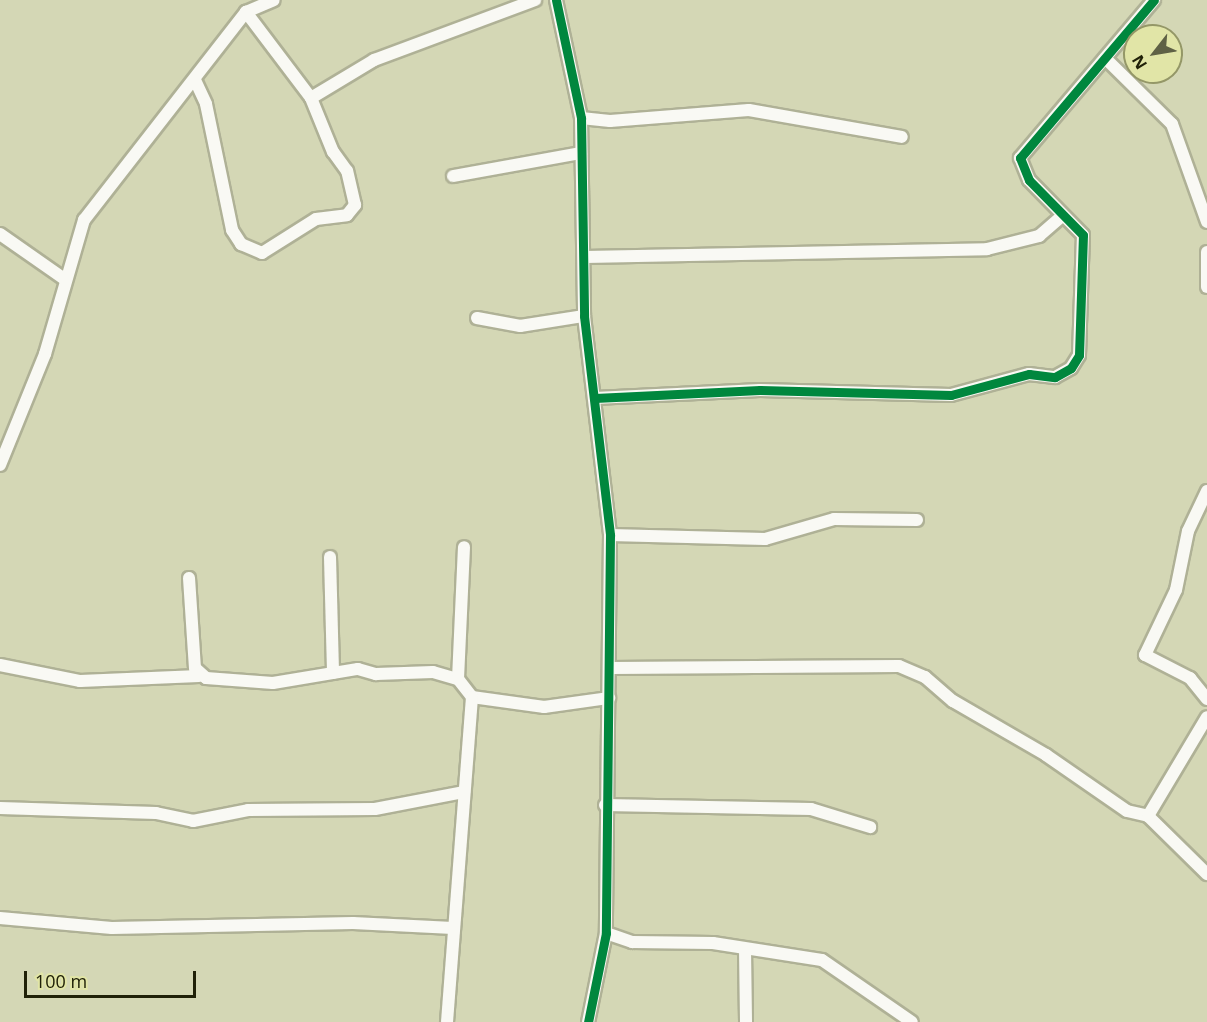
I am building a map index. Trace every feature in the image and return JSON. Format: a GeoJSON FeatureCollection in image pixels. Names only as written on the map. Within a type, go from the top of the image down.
{"type":"FeatureCollection","features":[{"type":"Feature","properties":{"kind":"street"},"geometry":{"type":"LineString","coordinates":[[0,465],[45,354],[63,278],[84,220],[246,12],[274,0]]}},
{"type":"Feature","properties":{"kind":"street"},"geometry":{"type":"LineString","coordinates":[[311,98],[374,60],[536,0]]}},
{"type":"Feature","properties":{"kind":"street"},"geometry":{"type":"LineString","coordinates":[[556,0],[581,118],[585,257],[584,316],[610,535],[610,668],[605,805],[606,933],[588,1022]]}},
{"type":"Feature","properties":{"kind":"street"},"geometry":{"type":"LineString","coordinates":[[595,398],[760,390],[951,395],[1029,374],[1055,377],[1071,368],[1079,333],[1083,235],[1061,217],[1029,180],[1020,158],[1154,0]]}},
{"type":"Feature","properties":{"kind":"street"},"geometry":{"type":"LineString","coordinates":[[195,80],[206,104],[232,230],[253,253],[316,219],[347,215],[355,205],[347,171],[333,152],[311,98],[246,12]]}},
{"type":"Feature","properties":{"kind":"street"},"geometry":{"type":"LineString","coordinates":[[1105,58],[1172,124],[1207,222]]}},
{"type":"Feature","properties":{"kind":"street"},"geometry":{"type":"LineString","coordinates":[[581,118],[610,121],[749,110],[902,137]]}},
{"type":"Feature","properties":{"kind":"street"},"geometry":{"type":"LineString","coordinates":[[453,176],[581,153]]}},
{"type":"Feature","properties":{"kind":"street"},"geometry":{"type":"LineString","coordinates":[[585,257],[987,249],[1040,236],[1061,217]]}},
{"type":"Feature","properties":{"kind":"street"},"geometry":{"type":"LineString","coordinates":[[0,234],[63,278]]}},
{"type":"Feature","properties":{"kind":"street"},"geometry":{"type":"LineString","coordinates":[[1207,252],[1207,287]]}},
{"type":"Feature","properties":{"kind":"street"},"geometry":{"type":"LineString","coordinates":[[477,318],[520,326],[584,316]]}},
{"type":"Feature","properties":{"kind":"street"},"geometry":{"type":"LineString","coordinates":[[1207,491],[1188,531],[1176,590],[1145,655],[1190,678],[1207,699]]}},
{"type":"Feature","properties":{"kind":"street"},"geometry":{"type":"LineString","coordinates":[[610,535],[765,539],[834,519],[917,520]]}},
{"type":"Feature","properties":{"kind":"street"},"geometry":{"type":"LineString","coordinates":[[458,679],[464,547]]}},
{"type":"Feature","properties":{"kind":"street"},"geometry":{"type":"LineString","coordinates":[[330,557],[333,673]]}},
{"type":"Feature","properties":{"kind":"street"},"geometry":{"type":"LineString","coordinates":[[189,578],[199,676]]}},
{"type":"Feature","properties":{"kind":"street"},"geometry":{"type":"LineString","coordinates":[[0,665],[80,681],[199,676],[273,683],[333,673],[433,672],[458,679],[472,697],[453,928],[455,968],[447,1022]]}},
{"type":"Feature","properties":{"kind":"street"},"geometry":{"type":"LineString","coordinates":[[610,668],[899,666],[925,677],[953,701],[1046,755],[1127,811],[1148,816],[1207,874]]}},
{"type":"Feature","properties":{"kind":"street"},"geometry":{"type":"LineString","coordinates":[[472,697],[544,707],[609,698]]}},
{"type":"Feature","properties":{"kind":"street"},"geometry":{"type":"LineString","coordinates":[[1148,816],[1207,717]]}},
{"type":"Feature","properties":{"kind":"street"},"geometry":{"type":"LineString","coordinates":[[0,808],[156,813],[193,821],[248,810],[375,809],[464,792]]}},
{"type":"Feature","properties":{"kind":"street"},"geometry":{"type":"LineString","coordinates":[[605,805],[811,809],[870,827]]}},
{"type":"Feature","properties":{"kind":"street"},"geometry":{"type":"LineString","coordinates":[[0,918],[123,928],[353,923],[453,928]]}},
{"type":"Feature","properties":{"kind":"street"},"geometry":{"type":"LineString","coordinates":[[606,933],[632,942],[713,943],[822,960],[912,1022]]}},
{"type":"Feature","properties":{"kind":"street"},"geometry":{"type":"LineString","coordinates":[[745,949],[746,1022]]}},
{"type":"Feature","properties":{"kind":"cycle path"},"geometry":{"type":"LineString","coordinates":[[556,0],[581,118],[584,316],[610,535],[606,933],[588,1022]]}},
{"type":"Feature","properties":{"kind":"cycle path"},"geometry":{"type":"LineString","coordinates":[[595,398],[760,390],[951,395],[1029,374],[1055,377],[1071,368],[1079,355],[1083,235],[1029,180],[1020,158],[1154,0]]}}]}
